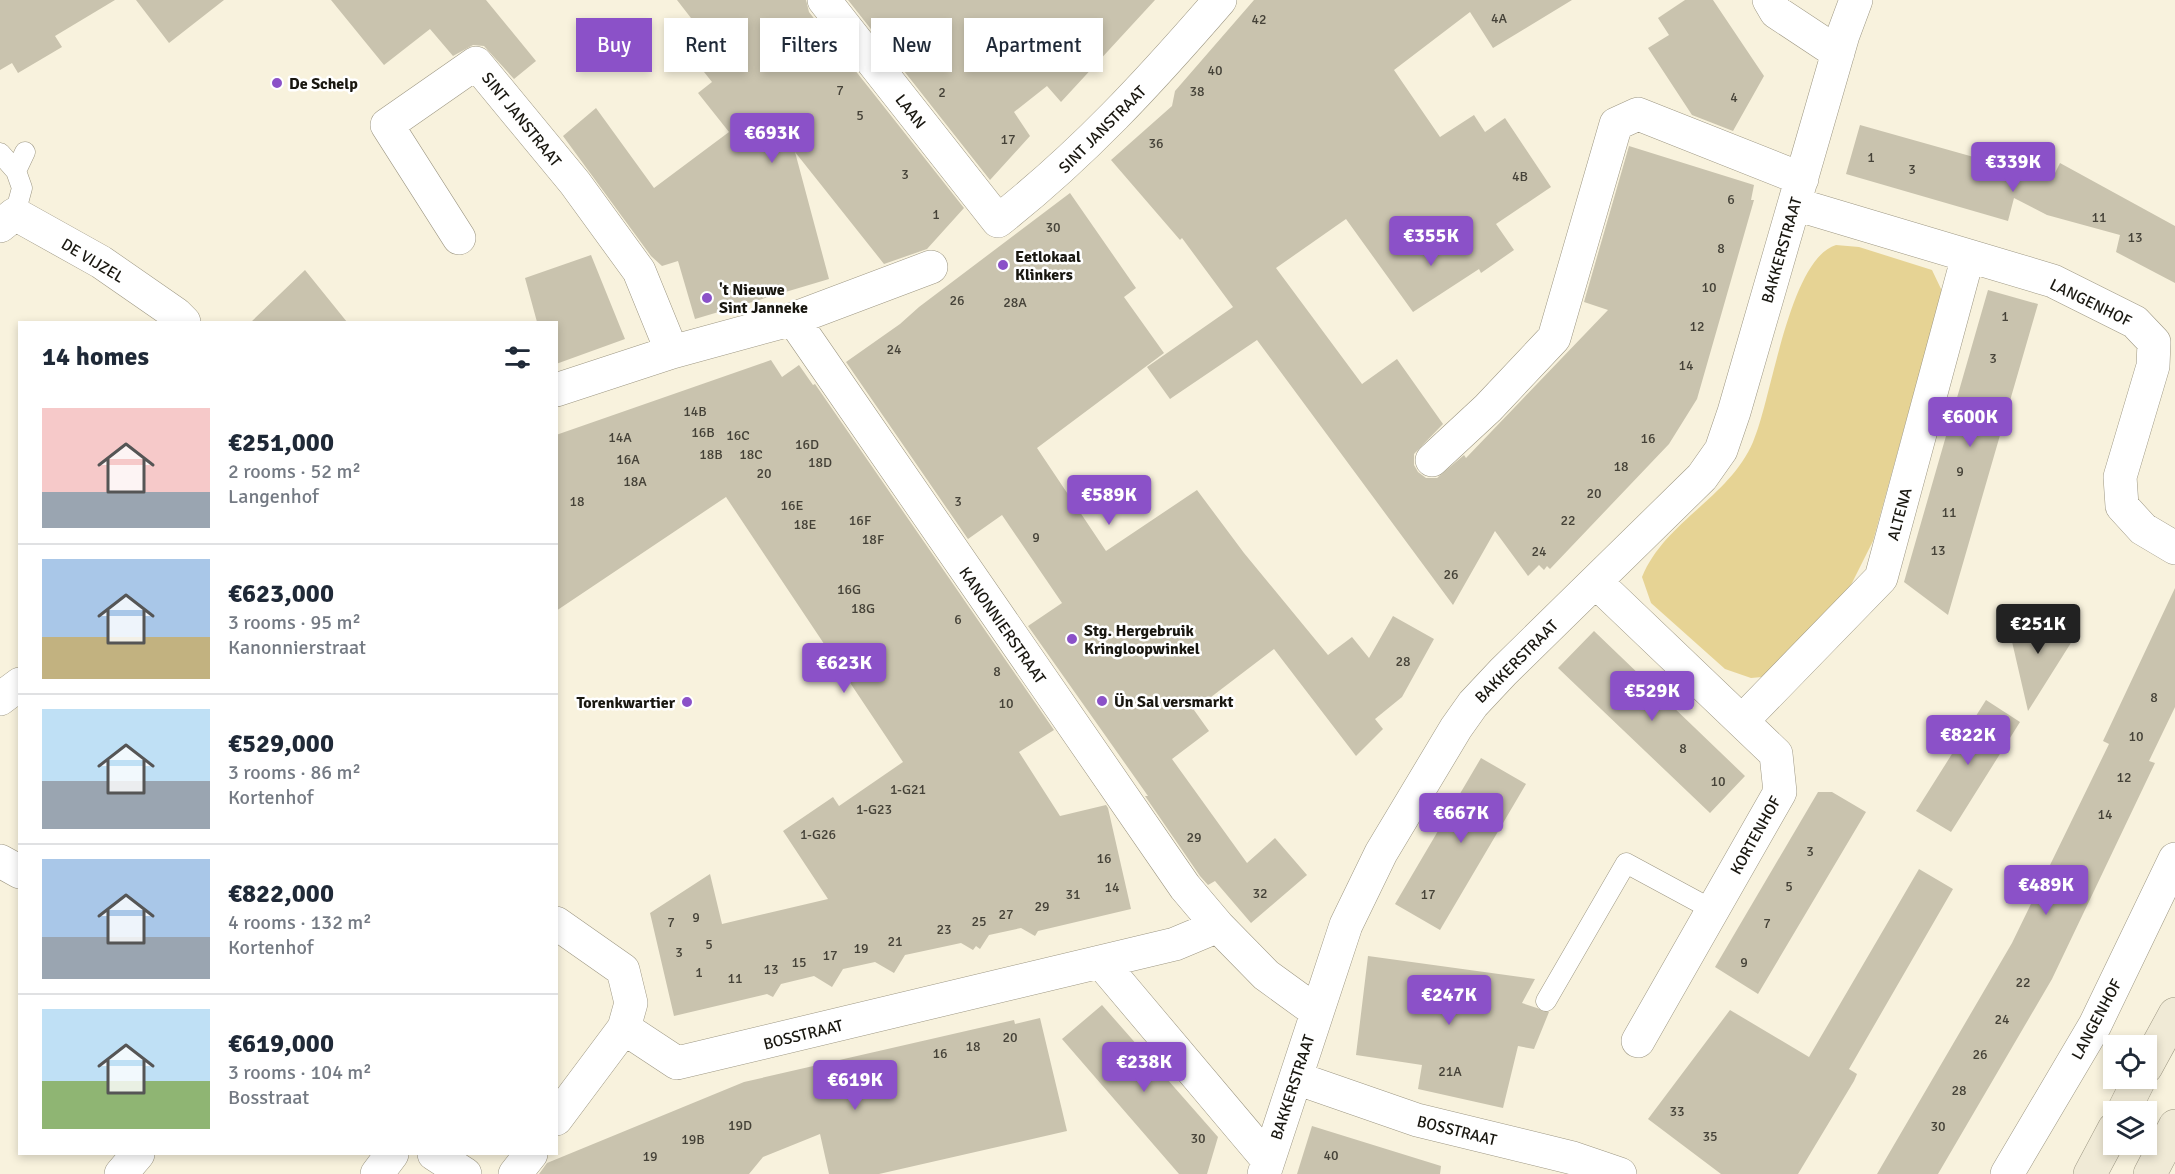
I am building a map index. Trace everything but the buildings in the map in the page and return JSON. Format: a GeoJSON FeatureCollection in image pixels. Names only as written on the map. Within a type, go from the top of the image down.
{"type":"FeatureCollection","features":[{"type":"Feature","properties":{"kind":"street","name":"LAAN"},"geometry":{"type":"LineString","coordinates":[[824,0],[998,221]]}},
{"type":"Feature","properties":{"kind":"street","name":"SINT JANSTRAAT"},"geometry":{"type":"LineString","coordinates":[[998,221],[1074,158],[1142,89],[1220,0]]}},
{"type":"Feature","properties":{"kind":"street"},"geometry":{"type":"LineString","coordinates":[[1769,0],[1776,12],[1838,53]]}},
{"type":"Feature","properties":{"kind":"street","name":"BAKKERSTRAAT"},"geometry":{"type":"LineString","coordinates":[[1266,1167],[1351,915],[1381,853],[1456,728],[1473,704],[1503,672],[1702,477],[1721,450],[1838,53],[1856,0]]}},
{"type":"Feature","properties":{"kind":"street","name":"SINT JANSTRAAT"},"geometry":{"type":"LineString","coordinates":[[459,238],[387,125],[476,63],[575,183],[639,271],[672,352]]}},
{"type":"Feature","properties":{"kind":"street","name":"BAKKERSTRAAT"},"geometry":{"type":"LineString","coordinates":[[1432,460],[1488,408],[1554,338],[1616,124],[1638,114],[1798,192]]}},
{"type":"Feature","properties":{"kind":"street","name":"LANGENHOF"},"geometry":{"type":"LineString","coordinates":[[1798,192],[1968,256],[2053,282],[2090,297],[2164,341],[2153,366],[2120,477],[2122,506],[2143,529],[2175,548]]}},
{"type":"Feature","properties":{"kind":"street","name":"DE VIJZEL"},"geometry":{"type":"LineString","coordinates":[[8,220],[101,262],[183,321]]}},
{"type":"Feature","properties":{"kind":"street","name":"ALTENA"},"geometry":{"type":"LineString","coordinates":[[1742,721],[1881,578],[1968,256]]}},
{"type":"Feature","properties":{"kind":"street"},"geometry":{"type":"LineString","coordinates":[[558,389],[672,352],[793,319],[931,267]]}},
{"type":"Feature","properties":{"kind":"street","name":"KANONNIERSTRAAT"},"geometry":{"type":"LineString","coordinates":[[793,319],[1179,878],[1218,926]]}},
{"type":"Feature","properties":{"kind":"street","name":"KORTENHOF"},"geometry":{"type":"LineString","coordinates":[[1596,582],[1776,754],[1780,792],[1638,1041]]}},
{"type":"Feature","properties":{"kind":"street"},"geometry":{"type":"LineString","coordinates":[[0,699],[18,686]]}},
{"type":"Feature","properties":{"kind":"street","name":"LANGENHOF"},"geometry":{"type":"LineString","coordinates":[[2007,1174],[2095,1025],[2175,859]]}},
{"type":"Feature","properties":{"kind":"street"},"geometry":{"type":"LineString","coordinates":[[0,861],[18,871]]}},
{"type":"Feature","properties":{"kind":"street"},"geometry":{"type":"LineString","coordinates":[[558,924],[623,970],[631,1003],[624,1028],[558,1116]]}},
{"type":"Feature","properties":{"kind":"street"},"geometry":{"type":"LineString","coordinates":[[1218,926],[1266,975],[1317,1012]]}},
{"type":"Feature","properties":{"kind":"street","name":"BOSSTRAAT"},"geometry":{"type":"LineString","coordinates":[[624,1028],[677,1063],[1175,944],[1218,926]]}},
{"type":"Feature","properties":{"kind":"street"},"geometry":{"type":"LineString","coordinates":[[1101,962],[1266,1167]]}},
{"type":"Feature","properties":{"kind":"street"},"geometry":{"type":"LineString","coordinates":[[2157,1047],[2175,1014]]}},
{"type":"Feature","properties":{"kind":"street","name":"BOSSTRAAT"},"geometry":{"type":"LineString","coordinates":[[1296,1078],[1417,1120],[1573,1158],[1620,1174]]}},
{"type":"Feature","properties":{"kind":"street"},"geometry":{"type":"LineString","coordinates":[[2150,1174],[2175,1126]]}},
{"type":"Feature","properties":{"kind":"street"},"geometry":{"type":"LineString","coordinates":[[2090,1174],[2103,1150]]}},
{"type":"Feature","properties":{"kind":"street"},"geometry":{"type":"LineString","coordinates":[[121,1174],[137,1155]]}},
{"type":"Feature","properties":{"kind":"street"},"geometry":{"type":"LineString","coordinates":[[377,1174],[391,1155]]}},
{"type":"Feature","properties":{"kind":"street"},"geometry":{"type":"LineString","coordinates":[[436,1155],[465,1174]]}},
{"type":"Feature","properties":{"kind":"street"},"geometry":{"type":"LineString","coordinates":[[515,1174],[530,1155]]}},
{"type":"Feature","properties":{"kind":"lane"},"geometry":{"type":"LineString","coordinates":[[16,171],[25,152]]}},
{"type":"Feature","properties":{"kind":"lane"},"geometry":{"type":"LineString","coordinates":[[0,153],[16,171],[22,188],[8,220]]}},
{"type":"Feature","properties":{"kind":"lane"},"geometry":{"type":"LineString","coordinates":[[1546,1001],[1626,863],[1713,910]]}},
{"type":"Feature","properties":{"kind":"shaded area"},"geometry":{"type":"Polygon","coordinates":[[[1836,245],[1859,247],[1932,270],[1942,291],[1873,541],[1842,598],[1762,677],[1751,678],[1725,669],[1651,603],[1642,577],[1652,557],[1666,540],[1729,479],[1742,462],[1753,442],[1760,422],[1794,302],[1806,276],[1820,256],[1836,245]]]}},
{"type":"Feature","properties":{"kind":"place","name":"De Schelp"},"geometry":{"type":"Point","coordinates":[277,83]}},
{"type":"Feature","properties":{"kind":"place","name":"Eetlokaal Klinkers"},"geometry":{"type":"Point","coordinates":[1003,265]}},
{"type":"Feature","properties":{"kind":"place","name":"'t Nieuwe Sint Janneke"},"geometry":{"type":"Point","coordinates":[707,298]}},
{"type":"Feature","properties":{"kind":"place","name":"Stg. Hergebruik Kringloopwinkel"},"geometry":{"type":"Point","coordinates":[1072,639]}},
{"type":"Feature","properties":{"kind":"place","name":"Ün Sal versmarkt"},"geometry":{"type":"Point","coordinates":[1102,701]}},
{"type":"Feature","properties":{"kind":"place","name":"Torenkwartier"},"geometry":{"type":"Point","coordinates":[687,702]}}]}
